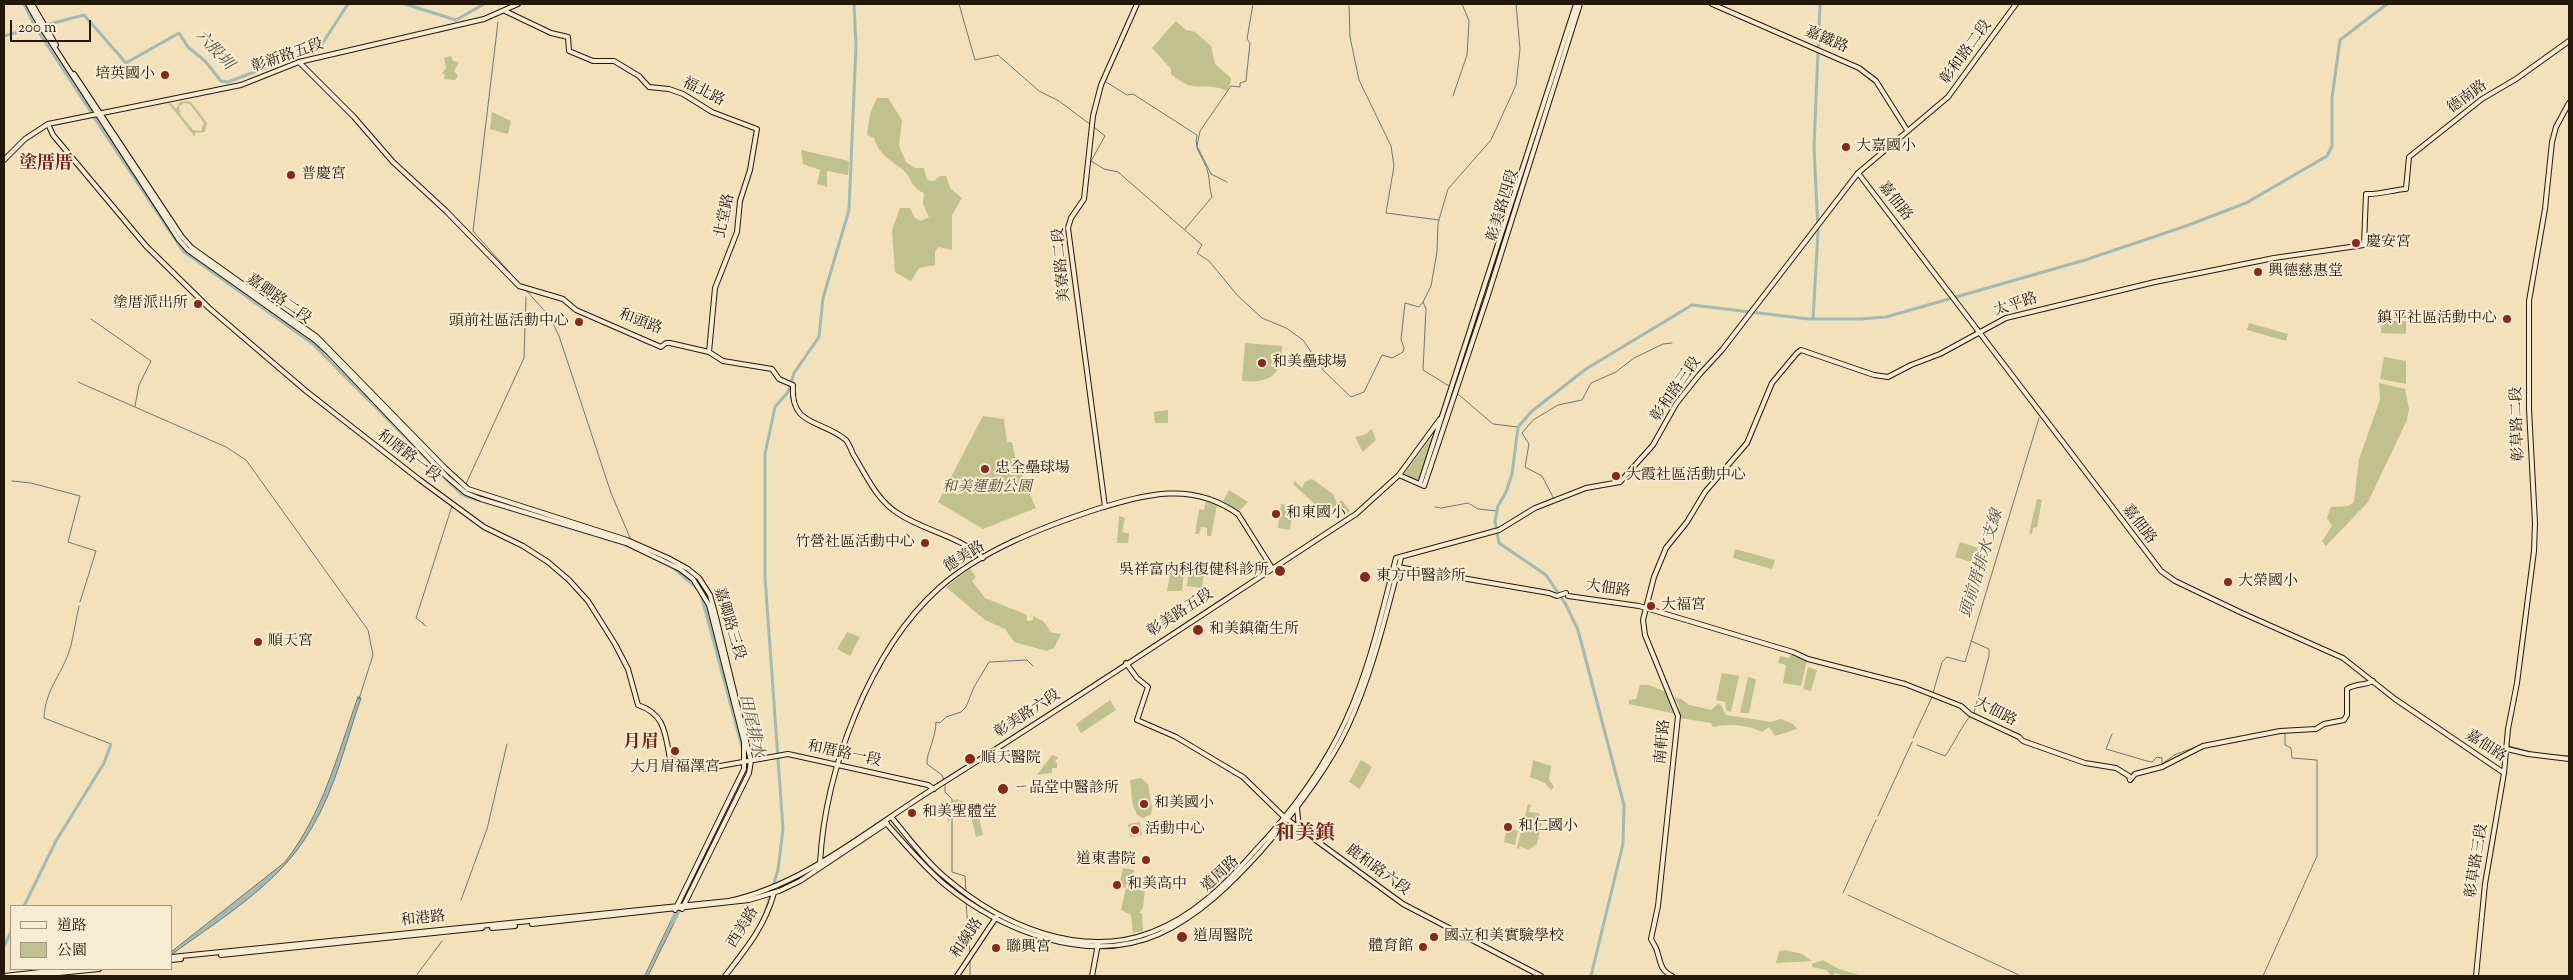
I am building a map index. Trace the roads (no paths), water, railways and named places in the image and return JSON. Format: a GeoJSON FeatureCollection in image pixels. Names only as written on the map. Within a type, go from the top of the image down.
{"type":"FeatureCollection","features":[{"type":"Feature","properties":{"kind":"street","name":"嘉卿路二段"},"geometry":{"type":"LineString","coordinates":[[30,4],[39,22],[98,112],[164,220],[188,250],[320,345],[447,477],[467,491]]}},
{"type":"Feature","properties":{"kind":"street","name":"彰新路五段"},"geometry":{"type":"LineString","coordinates":[[48,124],[98,112],[241,84],[299,62],[484,19],[518,4]]}},
{"type":"Feature","properties":{"kind":"street","name":"美寮路二段"},"geometry":{"type":"LineString","coordinates":[[1105,507],[1068,226],[1084,199],[1093,116],[1101,85],[1137,4]]}},
{"type":"Feature","properties":{"kind":"street","name":"彰美路四段"},"geometry":{"type":"LineString","coordinates":[[1485,295],[1576,4]]}},
{"type":"Feature","properties":{"kind":"street","name":"彰美路四段"},"geometry":{"type":"LineString","coordinates":[[1444,414],[1468,347],[1580,4]]}},
{"type":"Feature","properties":{"kind":"street","name":"嘉鐵路"},"geometry":{"type":"LineString","coordinates":[[1712,4],[1857,67],[1876,81],[1907,130]]}},
{"type":"Feature","properties":{"kind":"street","name":"彰和路二段"},"geometry":{"type":"LineString","coordinates":[[1907,130],[1948,97],[1958,86],[2016,4]]}},
{"type":"Feature","properties":{"kind":"street","name":"福北路"},"geometry":{"type":"LineString","coordinates":[[505,11],[551,33],[568,37],[569,51],[588,60],[614,60],[639,76],[649,87],[659,90],[669,89],[683,94],[712,112],[742,122]]}},
{"type":"Feature","properties":{"kind":"street","name":"德南路"},"geometry":{"type":"LineString","coordinates":[[2364,245],[2366,194],[2374,195],[2389,190],[2406,190],[2409,157],[2482,99],[2516,79],[2569,41]]}},
{"type":"Feature","properties":{"kind":"street","name":"和頭路"},"geometry":{"type":"LineString","coordinates":[[299,62],[354,117],[393,162],[446,211],[519,286],[525,286],[563,299],[576,310],[661,347],[666,343],[709,352],[723,361],[772,369],[779,379],[793,385],[793,403],[798,413],[847,442],[872,487],[890,507],[906,518],[948,536],[983,558]]}},
{"type":"Feature","properties":{"kind":"street","name":"彰草路二段"},"geometry":{"type":"LineString","coordinates":[[2507,749],[2535,538],[2530,458],[2528,311],[2545,209],[2552,142],[2556,127],[2569,103]]}},
{"type":"Feature","properties":{"kind":"street","name":"北堂路"},"geometry":{"type":"LineString","coordinates":[[709,352],[715,288],[737,232],[740,201],[750,170],[758,132],[754,127],[742,122]]}},
{"type":"Feature","properties":{"kind":"street"},"geometry":{"type":"LineString","coordinates":[[4,160],[25,139],[48,124]]}},
{"type":"Feature","properties":{"kind":"street","name":"和厝路一段"},"geometry":{"type":"LineString","coordinates":[[48,124],[53,135],[146,246],[209,308],[306,391],[420,480],[484,527],[523,546],[548,562],[569,580],[588,602],[615,644],[628,670],[638,705],[655,714],[663,728],[670,759],[697,769],[749,761],[777,754],[788,754],[928,785],[934,789]]}},
{"type":"Feature","properties":{"kind":"street","name":"彰和路三段"},"geometry":{"type":"LineString","coordinates":[[1399,558],[1498,530],[1535,508],[1586,488],[1617,484],[1627,478],[1653,445],[1676,404],[1750,313],[1858,173],[1907,130]]}},
{"type":"Feature","properties":{"kind":"street","name":"嘉佃路"},"geometry":{"type":"LineString","coordinates":[[1858,173],[2160,572],[2242,613],[2343,658],[2411,710],[2504,773]]}},
{"type":"Feature","properties":{"kind":"street","name":"太平路"},"geometry":{"type":"LineString","coordinates":[[1723,471],[1747,443],[1772,383],[1801,350],[1874,376],[1888,377],[1979,334],[2006,318],[2155,282],[2274,258],[2364,245]]}},
{"type":"Feature","properties":{"kind":"street"},"geometry":{"type":"LineString","coordinates":[[1422,485],[1440,419],[1444,414]]}},
{"type":"Feature","properties":{"kind":"street"},"geometry":{"type":"LineString","coordinates":[[1422,485],[1444,414]]}},
{"type":"Feature","properties":{"kind":"street","name":"彰美路五段"},"geometry":{"type":"LineString","coordinates":[[1126,663],[1356,514],[1399,475],[1440,419]]}},
{"type":"Feature","properties":{"kind":"street","name":"南軒路"},"geometry":{"type":"LineString","coordinates":[[1672,976],[1664,972],[1660,965],[1651,937],[1658,906],[1678,716],[1645,634],[1643,620],[1654,577],[1666,548],[1723,471]]}},
{"type":"Feature","properties":{"kind":"street"},"geometry":{"type":"LineString","coordinates":[[1399,475],[1422,485]]}},
{"type":"Feature","properties":{"kind":"street","name":"嘉卿路三段"},"geometry":{"type":"LineString","coordinates":[[467,491],[626,543],[680,569],[693,579],[709,605],[749,761]]}},
{"type":"Feature","properties":{"kind":"street","name":"德美路"},"geometry":{"type":"LineString","coordinates":[[820,868],[826,818],[839,765],[858,709],[898,632],[939,588],[983,558],[1039,531],[1105,507],[1167,492],[1218,503],[1238,514],[1272,568]]}},
{"type":"Feature","properties":{"kind":"street"},"geometry":{"type":"LineString","coordinates":[[1398,569],[1399,558]]}},
{"type":"Feature","properties":{"kind":"street","name":"道周路"},"geometry":{"type":"LineString","coordinates":[[1295,806],[1327,755],[1354,702],[1399,558]]}},
{"type":"Feature","properties":{"kind":"street","name":"大佃路"},"geometry":{"type":"LineString","coordinates":[[1398,569],[1559,596],[1567,594],[1646,608],[1793,652],[1808,659],[1905,684],[1961,706],[1970,714],[2019,737],[2023,742],[2085,764],[2116,768],[2129,776],[2130,780],[2135,774],[2162,767],[2203,746],[2280,731],[2316,729],[2324,724],[2344,720],[2347,716],[2347,689],[2356,684],[2366,684],[2373,681]]}},
{"type":"Feature","properties":{"kind":"street","name":"道周路"},"geometry":{"type":"LineString","coordinates":[[1098,944],[1152,932],[1171,924],[1200,904],[1242,866],[1286,818],[1316,780],[1349,724],[1366,682],[1398,569]]}},
{"type":"Feature","properties":{"kind":"street","name":"鹿和路六段"},"geometry":{"type":"LineString","coordinates":[[1126,663],[1140,682],[1148,687],[1137,720],[1212,757],[1243,777],[1286,818],[1403,904],[1541,976]]}},
{"type":"Feature","properties":{"kind":"street","name":"彰美路六段"},"geometry":{"type":"LineString","coordinates":[[772,891],[820,868],[934,789],[1126,663]]}},
{"type":"Feature","properties":{"kind":"street"},"geometry":{"type":"LineString","coordinates":[[2507,749],[2528,754],[2569,759]]}},
{"type":"Feature","properties":{"kind":"street","name":"彰草路三段"},"geometry":{"type":"LineString","coordinates":[[2476,976],[2485,884],[2507,749]]}},
{"type":"Feature","properties":{"kind":"street"},"geometry":{"type":"LineString","coordinates":[[680,907],[749,761]]}},
{"type":"Feature","properties":{"kind":"street"},"geometry":{"type":"LineString","coordinates":[[1277,810],[1295,806],[1299,828],[1279,830]]}},
{"type":"Feature","properties":{"kind":"street","name":"道周路"},"geometry":{"type":"LineString","coordinates":[[892,818],[944,877],[997,916]]}},
{"type":"Feature","properties":{"kind":"street","name":"道周路"},"geometry":{"type":"LineString","coordinates":[[886,823],[943,883],[961,897],[997,916],[1032,930],[1061,939],[1098,944],[1132,942],[1157,935],[1184,921],[1217,896],[1279,830],[1286,818]]}},
{"type":"Feature","properties":{"kind":"street","name":"彰美路六段"},"geometry":{"type":"LineString","coordinates":[[799,879],[820,863],[886,823]]}},
{"type":"Feature","properties":{"kind":"street","name":"和港路"},"geometry":{"type":"LineString","coordinates":[[172,959],[680,907],[729,901],[772,891]]}},
{"type":"Feature","properties":{"kind":"street","name":"西美路"},"geometry":{"type":"LineString","coordinates":[[725,976],[761,928],[772,891]]}},
{"type":"Feature","properties":{"kind":"street","name":"和線路"},"geometry":{"type":"LineString","coordinates":[[956,976],[997,916]]}},
{"type":"Feature","properties":{"kind":"street"},"geometry":{"type":"LineString","coordinates":[[1092,976],[1098,944]]}},
{"type":"Feature","properties":{"kind":"street"},"geometry":{"type":"LineString","coordinates":[[4,976],[59,970]]}},
{"type":"Feature","properties":{"kind":"street"},"geometry":{"type":"LineString","coordinates":[[29,976],[89,970]]}},
{"type":"Feature","properties":{"kind":"water"},"geometry":{"type":"Polygon","coordinates":[[[358,697],[361,698],[327,798],[298,849],[283,867],[248,899],[172,954],[172,951],[285,862],[309,824],[336,762],[358,697]]]}},
{"type":"Feature","properties":{"kind":"water"},"geometry":{"type":"Polygon","coordinates":[[[674,915],[678,915],[648,976],[645,976],[674,915]]]}},
{"type":"Feature","properties":{"kind":"waterway"},"geometry":{"type":"LineString","coordinates":[[24,4],[33,22]]}},
{"type":"Feature","properties":{"kind":"waterway","name":"六股圳"},"geometry":{"type":"LineString","coordinates":[[4,36],[84,15],[126,63],[179,33],[188,47],[205,61],[221,81],[228,82],[320,47],[348,4]]}},
{"type":"Feature","properties":{"kind":"waterway","name":"六股圳"},"geometry":{"type":"LineString","coordinates":[[405,4],[456,20],[484,4]]}},
{"type":"Feature","properties":{"kind":"waterway"},"geometry":{"type":"LineString","coordinates":[[764,916],[778,870],[783,829],[765,577],[765,454],[775,407],[788,392],[794,373],[819,337],[823,298],[849,210],[856,45],[854,4]]}},
{"type":"Feature","properties":{"kind":"waterway"},"geometry":{"type":"LineString","coordinates":[[959,4],[975,60],[998,55],[1039,91],[1059,101],[1091,125]]}},
{"type":"Feature","properties":{"kind":"waterway"},"geometry":{"type":"LineString","coordinates":[[1227,182],[1211,174],[1197,146],[1200,131],[1231,86],[1240,87],[1240,83],[1246,81],[1250,43],[1247,39],[1253,4]]}},
{"type":"Feature","properties":{"kind":"waterway"},"geometry":{"type":"LineString","coordinates":[[1349,4],[1350,37],[1359,80],[1391,146],[1394,166],[1386,213],[1439,220]]}},
{"type":"Feature","properties":{"kind":"waterway"},"geometry":{"type":"LineString","coordinates":[[1453,96],[1467,55],[1469,21],[1462,4]]}},
{"type":"Feature","properties":{"kind":"waterway"},"geometry":{"type":"LineString","coordinates":[[1449,386],[1423,370],[1426,309],[1423,302],[1431,286],[1437,252],[1438,223],[1448,189],[1491,140],[1516,85],[1520,49],[1516,4]]}},
{"type":"Feature","properties":{"kind":"waterway"},"geometry":{"type":"LineString","coordinates":[[1813,319],[1818,231],[1814,147],[1820,4]]}},
{"type":"Feature","properties":{"kind":"waterway"},"geometry":{"type":"LineString","coordinates":[[1591,976],[1623,844],[1624,805],[1578,630],[1565,603],[1546,575],[1499,543],[1495,521],[1498,506],[1506,492],[1512,474],[1518,427],[1532,411],[1586,369],[1692,305],[1809,319],[1886,317],[2085,260],[2186,226],[2246,203],[2327,156],[2332,146],[2332,98],[2340,40],[2387,4]]}},
{"type":"Feature","properties":{"kind":"waterway"},"geometry":{"type":"LineString","coordinates":[[498,22],[473,231],[521,285]]}},
{"type":"Feature","properties":{"kind":"waterway"},"geometry":{"type":"LineString","coordinates":[[38,31],[91,112]]}},
{"type":"Feature","properties":{"kind":"waterway"},"geometry":{"type":"LineString","coordinates":[[2517,80],[2528,72]]}},
{"type":"Feature","properties":{"kind":"waterway"},"geometry":{"type":"LineString","coordinates":[[1106,82],[1127,95],[1133,94],[1197,135],[1197,146],[1207,168],[1212,197],[1185,229]]}},
{"type":"Feature","properties":{"kind":"waterway"},"geometry":{"type":"LineString","coordinates":[[93,116],[183,251],[313,344],[436,468]]}},
{"type":"Feature","properties":{"kind":"waterway"},"geometry":{"type":"LineString","coordinates":[[1094,127],[1105,136],[1091,161],[1104,169],[1118,172],[1202,245],[1197,253],[1209,261],[1238,296],[1262,318],[1286,328],[1303,340],[1324,371],[1351,397],[1364,392],[1382,355],[1392,358],[1403,352],[1404,348],[1401,339],[1405,303],[1419,307],[1423,302]]}},
{"type":"Feature","properties":{"kind":"waterway"},"geometry":{"type":"LineString","coordinates":[[524,288],[550,317],[559,336],[611,493],[631,540]]}},
{"type":"Feature","properties":{"kind":"waterway"},"geometry":{"type":"LineString","coordinates":[[465,486],[524,358],[526,297]]}},
{"type":"Feature","properties":{"kind":"waterway"},"geometry":{"type":"LineString","coordinates":[[91,319],[151,361],[139,385],[135,406]]}},
{"type":"Feature","properties":{"kind":"waterway"},"geometry":{"type":"LineString","coordinates":[[1554,499],[1542,476],[1525,467],[1529,444],[1522,433],[1533,420],[1558,405],[1582,400],[1591,383],[1616,372],[1634,358],[1663,344],[1672,343]]}},
{"type":"Feature","properties":{"kind":"waterway"},"geometry":{"type":"LineString","coordinates":[[78,382],[226,447],[246,460],[368,630],[373,655],[359,699]]}},
{"type":"Feature","properties":{"kind":"waterway"},"geometry":{"type":"LineString","coordinates":[[1452,389],[1493,424],[1518,427]]}},
{"type":"Feature","properties":{"kind":"waterway","name":"頭前厝排水支線"},"geometry":{"type":"LineString","coordinates":[[1933,693],[1942,662],[1947,657],[1965,662],[2039,418]]}},
{"type":"Feature","properties":{"kind":"waterway"},"geometry":{"type":"LineString","coordinates":[[445,478],[462,495]]}},
{"type":"Feature","properties":{"kind":"waterway"},"geometry":{"type":"LineString","coordinates":[[12,481],[31,483],[80,496],[68,542],[96,551],[80,602]]}},
{"type":"Feature","properties":{"kind":"waterway"},"geometry":{"type":"LineString","coordinates":[[465,496],[629,546]]}},
{"type":"Feature","properties":{"kind":"waterway"},"geometry":{"type":"LineString","coordinates":[[1435,507],[1441,508],[1468,503],[1478,509],[1497,511]]}},
{"type":"Feature","properties":{"kind":"waterway"},"geometry":{"type":"LineString","coordinates":[[426,626],[416,618],[452,506]]}},
{"type":"Feature","properties":{"kind":"waterway","name":"田尾排水"},"geometry":{"type":"LineString","coordinates":[[674,567],[696,586]]}},
{"type":"Feature","properties":{"kind":"waterway","name":"田尾排水"},"geometry":{"type":"LineString","coordinates":[[673,921],[748,765],[703,598]]}},
{"type":"Feature","properties":{"kind":"waterway"},"geometry":{"type":"LineString","coordinates":[[79,606],[68,655],[51,689],[45,707],[44,718],[111,744]]}},
{"type":"Feature","properties":{"kind":"waterway"},"geometry":{"type":"LineString","coordinates":[[1971,641],[1989,649],[1989,656],[1974,713]]}},
{"type":"Feature","properties":{"kind":"waterway"},"geometry":{"type":"LineString","coordinates":[[944,780],[942,775],[927,764],[936,722],[940,723],[946,717],[961,712],[966,707],[974,687],[989,662],[1027,660],[1033,666]]}},
{"type":"Feature","properties":{"kind":"waterway","name":"頭前厝排水支線"},"geometry":{"type":"LineString","coordinates":[[1913,738],[1932,697]]}},
{"type":"Feature","properties":{"kind":"waterway"},"geometry":{"type":"LineString","coordinates":[[1917,745],[1945,756],[1971,716]]}},
{"type":"Feature","properties":{"kind":"waterway"},"geometry":{"type":"LineString","coordinates":[[2263,976],[2317,856],[2317,760],[2292,758],[2291,748],[2285,745],[2285,732]]}},
{"type":"Feature","properties":{"kind":"waterway"},"geometry":{"type":"LineString","coordinates":[[2112,734],[2106,749],[2152,762],[2157,757],[2162,758],[2162,764],[2174,755],[2201,745]]}},
{"type":"Feature","properties":{"kind":"waterway","name":"頭前厝排水支線"},"geometry":{"type":"LineString","coordinates":[[1878,816],[1912,742]]}},
{"type":"Feature","properties":{"kind":"waterway"},"geometry":{"type":"LineString","coordinates":[[24,905],[56,841],[104,763],[111,744]]}},
{"type":"Feature","properties":{"kind":"waterway"},"geometry":{"type":"LineString","coordinates":[[461,900],[487,829],[507,744]]}},
{"type":"Feature","properties":{"kind":"waterway"},"geometry":{"type":"LineString","coordinates":[[2205,747],[2218,745]]}},
{"type":"Feature","properties":{"kind":"waterway"},"geometry":{"type":"LineString","coordinates":[[2509,746],[2531,752]]}},
{"type":"Feature","properties":{"kind":"waterway"},"geometry":{"type":"LineString","coordinates":[[2540,754],[2569,756]]}},
{"type":"Feature","properties":{"kind":"waterway"},"geometry":{"type":"LineString","coordinates":[[945,784],[945,792],[952,799],[952,872],[965,876],[966,893]]}},
{"type":"Feature","properties":{"kind":"waterway","name":"頭前厝排水支線"},"geometry":{"type":"LineString","coordinates":[[1843,893],[1876,820]]}},
{"type":"Feature","properties":{"kind":"waterway","name":"頭前厝排水支線"},"geometry":{"type":"LineString","coordinates":[[1848,895],[2021,976]]}},
{"type":"Feature","properties":{"kind":"waterway"},"geometry":{"type":"LineString","coordinates":[[966,902],[970,955]]}},
{"type":"Feature","properties":{"kind":"waterway"},"geometry":{"type":"LineString","coordinates":[[4,946],[10,934]]}},
{"type":"Feature","properties":{"kind":"waterway"},"geometry":{"type":"LineString","coordinates":[[416,976],[442,941]]}},
{"type":"Feature","properties":{"kind":"waterway"},"geometry":{"type":"LineString","coordinates":[[733,963],[744,948]]}},
{"type":"Feature","properties":{"kind":"waterway"},"geometry":{"type":"LineString","coordinates":[[970,959],[970,975],[973,976]]}},
{"type":"Feature","properties":{"kind":"place","name":"培英國小"},"geometry":{"type":"Point","coordinates":[165,75]}},
{"type":"Feature","properties":{"kind":"place","name":"大嘉國小"},"geometry":{"type":"Point","coordinates":[1846,147]}},
{"type":"Feature","properties":{"kind":"place","name":"普慶宮"},"geometry":{"type":"Point","coordinates":[291,175]}},
{"type":"Feature","properties":{"kind":"place","name":"慶安宮"},"geometry":{"type":"Point","coordinates":[2356,243]}},
{"type":"Feature","properties":{"kind":"place","name":"興德慈惠堂"},"geometry":{"type":"Point","coordinates":[2258,272]}},
{"type":"Feature","properties":{"kind":"place","name":"塗厝派出所"},"geometry":{"type":"Point","coordinates":[198,304]}},
{"type":"Feature","properties":{"kind":"place","name":"鎮平社區活動中心"},"geometry":{"type":"Point","coordinates":[2507,319]}},
{"type":"Feature","properties":{"kind":"place","name":"頭前社區活動中心"},"geometry":{"type":"Point","coordinates":[579,322]}},
{"type":"Feature","properties":{"kind":"place","name":"和美壘球場"},"geometry":{"type":"Point","coordinates":[1262,363]}},
{"type":"Feature","properties":{"kind":"place","name":"忠全壘球場"},"geometry":{"type":"Point","coordinates":[985,469]}},
{"type":"Feature","properties":{"kind":"place","name":"大霞社區活動中心"},"geometry":{"type":"Point","coordinates":[1616,476]}},
{"type":"Feature","properties":{"kind":"place","name":"和東國小"},"geometry":{"type":"Point","coordinates":[1276,514]}},
{"type":"Feature","properties":{"kind":"place","name":"竹營社區活動中心"},"geometry":{"type":"Point","coordinates":[925,543]}},
{"type":"Feature","properties":{"kind":"place","name":"吳祥富內科復健科診所"},"geometry":{"type":"Point","coordinates":[1280,571]}},
{"type":"Feature","properties":{"kind":"place","name":"東方中醫診所"},"geometry":{"type":"Point","coordinates":[1365,577]}},
{"type":"Feature","properties":{"kind":"place","name":"大榮國小"},"geometry":{"type":"Point","coordinates":[2228,582]}},
{"type":"Feature","properties":{"kind":"place","name":"大福宮"},"geometry":{"type":"Point","coordinates":[1651,606]}},
{"type":"Feature","properties":{"kind":"place","name":"和美鎮衛生所"},"geometry":{"type":"Point","coordinates":[1198,630]}},
{"type":"Feature","properties":{"kind":"place","name":"順天宮"},"geometry":{"type":"Point","coordinates":[258,642]}},
{"type":"Feature","properties":{"kind":"place","name":"大月眉福澤宮"},"geometry":{"type":"Point","coordinates":[675,751]}},
{"type":"Feature","properties":{"kind":"place","name":"順天醫院"},"geometry":{"type":"Point","coordinates":[970,759]}},
{"type":"Feature","properties":{"kind":"place","name":"ㄧ品堂中醫診所"},"geometry":{"type":"Point","coordinates":[1003,789]}},
{"type":"Feature","properties":{"kind":"place","name":"和美國小"},"geometry":{"type":"Point","coordinates":[1144,804]}},
{"type":"Feature","properties":{"kind":"place","name":"和美聖體堂"},"geometry":{"type":"Point","coordinates":[912,813]}},
{"type":"Feature","properties":{"kind":"place","name":"和仁國小"},"geometry":{"type":"Point","coordinates":[1508,827]}},
{"type":"Feature","properties":{"kind":"place","name":"活動中心"},"geometry":{"type":"Point","coordinates":[1135,830]}},
{"type":"Feature","properties":{"kind":"place","name":"道東書院"},"geometry":{"type":"Point","coordinates":[1146,860]}},
{"type":"Feature","properties":{"kind":"place","name":"和美高中"},"geometry":{"type":"Point","coordinates":[1117,885]}},
{"type":"Feature","properties":{"kind":"place","name":"道周醫院"},"geometry":{"type":"Point","coordinates":[1182,937]}},
{"type":"Feature","properties":{"kind":"place","name":"國立和美實驗學校"},"geometry":{"type":"Point","coordinates":[1434,937]}},
{"type":"Feature","properties":{"kind":"place","name":"體育館"},"geometry":{"type":"Point","coordinates":[1423,947]}},
{"type":"Feature","properties":{"kind":"place","name":"聯興宮"},"geometry":{"type":"Point","coordinates":[996,948]}},
{"type":"Feature","properties":{"kind":"district","name":"塗厝厝"},"geometry":{"type":"Point","coordinates":[46,165]}},
{"type":"Feature","properties":{"kind":"district","name":"月眉"},"geometry":{"type":"Point","coordinates":[641,744]}},
{"type":"Feature","properties":{"kind":"district","name":"和美鎮"},"geometry":{"type":"Point","coordinates":[1305,836]}},
{"type":"Feature","properties":{"kind":"park label","name":"和美運動公園"},"geometry":{"type":"Point","coordinates":[987,488]}}]}
